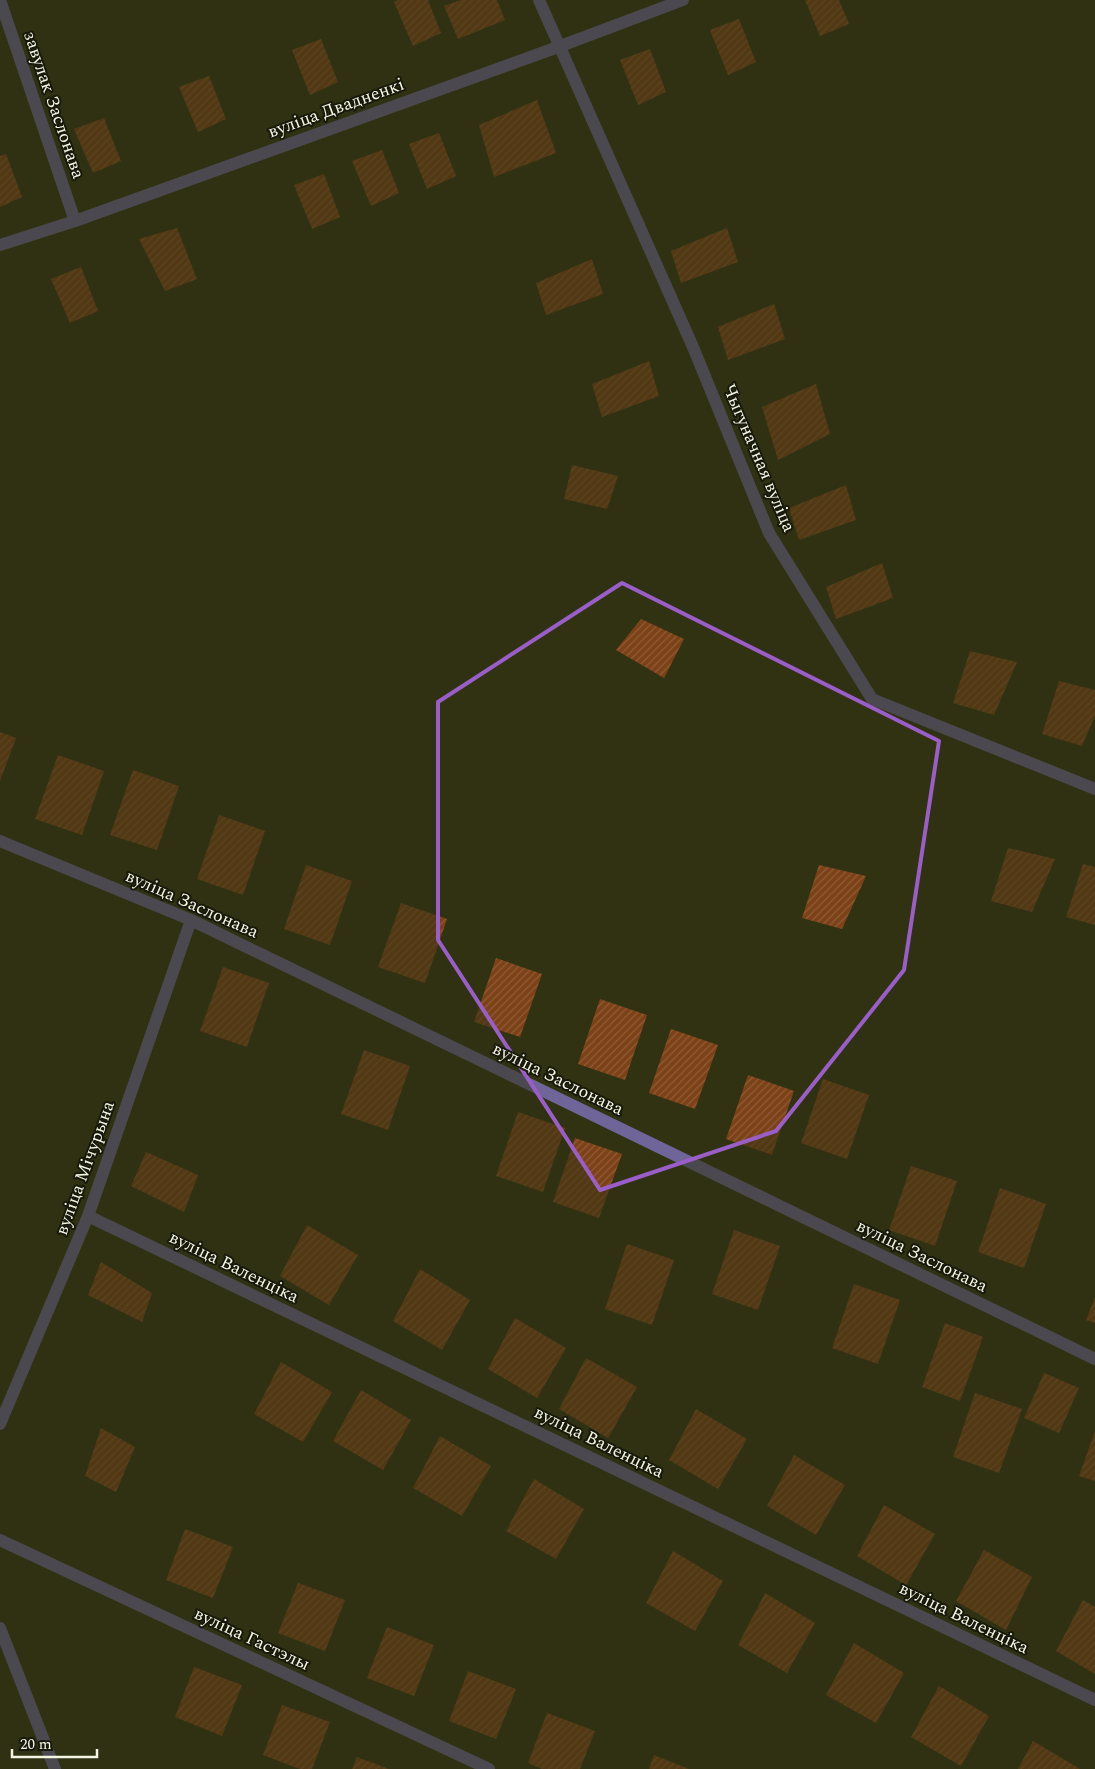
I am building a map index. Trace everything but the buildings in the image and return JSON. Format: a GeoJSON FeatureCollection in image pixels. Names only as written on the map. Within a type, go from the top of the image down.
{"type":"FeatureCollection","features":[{"type":"Feature","properties":{"kind":"street","name":"завулак Заслонава"},"geometry":{"type":"LineString","coordinates":[[0,0],[75,221]]}},
{"type":"Feature","properties":{"kind":"street","name":"Чыгуначная вуліца"},"geometry":{"type":"LineString","coordinates":[[539,0],[558,48],[693,347],[769,533],[872,699],[1095,789]]}},
{"type":"Feature","properties":{"kind":"street","name":"вуліца Двадненкі"},"geometry":{"type":"LineString","coordinates":[[0,245],[75,221],[558,48],[683,0]]}},
{"type":"Feature","properties":{"kind":"street","name":"вуліца Заслонава"},"geometry":{"type":"LineString","coordinates":[[0,841],[191,920],[1095,1359]]}},
{"type":"Feature","properties":{"kind":"street","name":"вуліца Мічурына"},"geometry":{"type":"LineString","coordinates":[[0,1424],[88,1216],[191,920]]}},
{"type":"Feature","properties":{"kind":"street","name":"вуліца Валенціка"},"geometry":{"type":"LineString","coordinates":[[88,1216],[1095,1700]]}},
{"type":"Feature","properties":{"kind":"street","name":"вуліца Гастэлы"},"geometry":{"type":"LineString","coordinates":[[0,1540],[489,1769]]}},
{"type":"Feature","properties":{"kind":"street"},"geometry":{"type":"LineString","coordinates":[[0,1628],[54,1769]]}},
{"type":"Feature","properties":{"kind":"highlighted area"},"geometry":{"type":"Polygon","coordinates":[[[622,583],[939,741],[904,970],[776,1131],[600,1190],[438,940],[438,702],[622,583]]]}}]}
